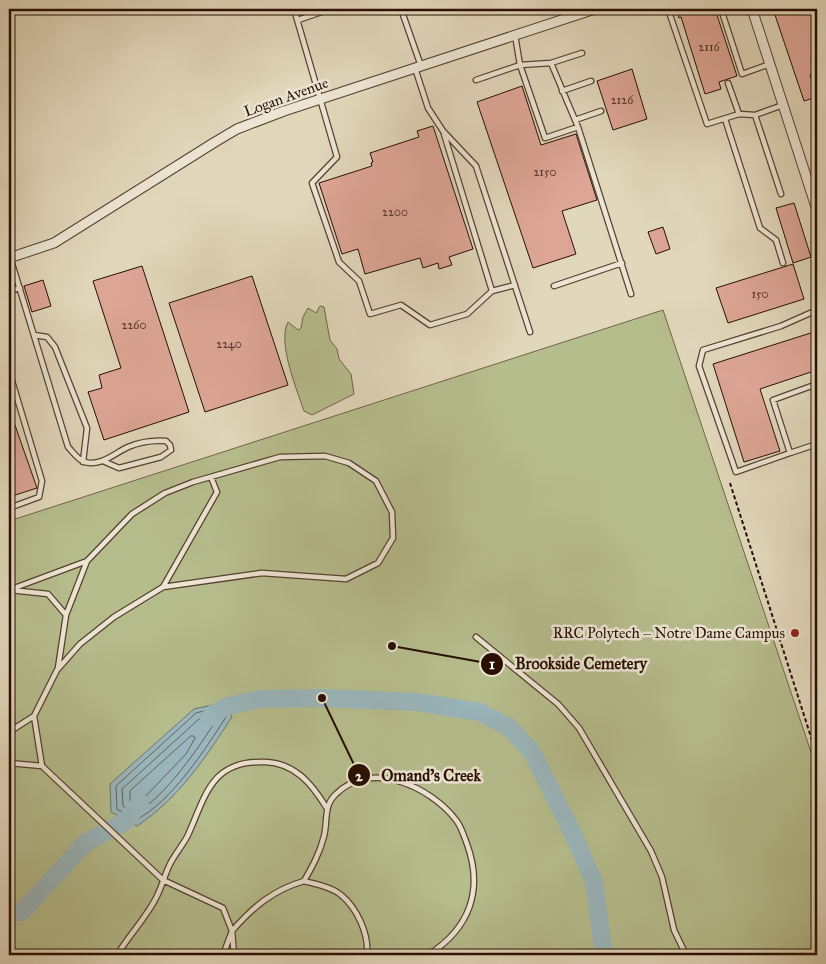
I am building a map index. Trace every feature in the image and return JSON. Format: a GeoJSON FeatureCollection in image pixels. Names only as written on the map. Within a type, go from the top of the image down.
{"type":"FeatureCollection","features":[{"type":"Feature","properties":{"kind":"street","name":"Logan Avenue"},"geometry":{"type":"LineString","coordinates":[[9,256],[54,243],[238,129],[320,99],[591,9]]}},
{"type":"Feature","properties":{"kind":"street"},"geometry":{"type":"LineString","coordinates":[[752,9],[817,210]]}},
{"type":"Feature","properties":{"kind":"lane"},"geometry":{"type":"LineString","coordinates":[[294,9],[337,157],[312,183],[338,262],[359,281],[370,314],[401,304],[430,325],[467,314],[492,292],[515,285]]}},
{"type":"Feature","properties":{"kind":"lane"},"geometry":{"type":"LineString","coordinates":[[298,20],[330,9]]}},
{"type":"Feature","properties":{"kind":"lane"},"geometry":{"type":"LineString","coordinates":[[401,9],[428,108],[443,131],[476,166],[530,332]]}},
{"type":"Feature","properties":{"kind":"lane"},"geometry":{"type":"LineString","coordinates":[[668,9],[707,124],[739,114],[755,115],[784,105]]}},
{"type":"Feature","properties":{"kind":"lane"},"geometry":{"type":"LineString","coordinates":[[721,9],[742,74],[770,64]]}},
{"type":"Feature","properties":{"kind":"lane"},"geometry":{"type":"LineString","coordinates":[[515,35],[520,65],[545,138],[578,127]]}},
{"type":"Feature","properties":{"kind":"lane"},"geometry":{"type":"LineString","coordinates":[[476,80],[520,65],[551,62],[582,52]]}},
{"type":"Feature","properties":{"kind":"lane"},"geometry":{"type":"LineString","coordinates":[[551,62],[578,127],[631,294]]}},
{"type":"Feature","properties":{"kind":"lane"},"geometry":{"type":"LineString","coordinates":[[562,91],[591,82]]}},
{"type":"Feature","properties":{"kind":"lane"},"geometry":{"type":"LineString","coordinates":[[728,83],[739,114]]}},
{"type":"Feature","properties":{"kind":"lane"},"geometry":{"type":"LineString","coordinates":[[575,120],[601,111]]}},
{"type":"Feature","properties":{"kind":"lane"},"geometry":{"type":"LineString","coordinates":[[755,115],[781,194]]}},
{"type":"Feature","properties":{"kind":"lane"},"geometry":{"type":"LineString","coordinates":[[725,119],[760,228],[776,240],[783,263]]}},
{"type":"Feature","properties":{"kind":"lane"},"geometry":{"type":"LineString","coordinates":[[443,131],[492,292]]}},
{"type":"Feature","properties":{"kind":"lane"},"geometry":{"type":"LineString","coordinates":[[9,256],[68,447],[83,462],[103,461],[128,447],[143,442],[166,441],[170,445],[171,450],[161,458],[119,468],[103,461]]}},
{"type":"Feature","properties":{"kind":"lane"},"geometry":{"type":"LineString","coordinates":[[554,286],[622,263]]}},
{"type":"Feature","properties":{"kind":"lane"},"geometry":{"type":"LineString","coordinates":[[9,291],[20,288]]}},
{"type":"Feature","properties":{"kind":"lane"},"geometry":{"type":"LineString","coordinates":[[817,310],[781,326],[704,350],[699,366],[736,472],[817,444]]}},
{"type":"Feature","properties":{"kind":"lane"},"geometry":{"type":"LineString","coordinates":[[34,335],[47,336],[55,347],[87,428],[83,462]]}},
{"type":"Feature","properties":{"kind":"lane"},"geometry":{"type":"LineString","coordinates":[[9,371],[42,480],[39,497],[9,508]]}},
{"type":"Feature","properties":{"kind":"lane"},"geometry":{"type":"LineString","coordinates":[[790,453],[773,400],[817,384]]}},
{"type":"Feature","properties":{"kind":"lane"},"geometry":{"type":"LineString","coordinates":[[9,732],[34,716],[58,670],[80,644],[114,617],[163,587],[262,573],[346,579],[378,563],[393,538],[392,512],[376,481],[349,463],[325,456],[280,457],[211,477],[165,493],[132,514],[87,561],[66,615],[58,670]]}},
{"type":"Feature","properties":{"kind":"lane"},"geometry":{"type":"LineString","coordinates":[[163,587],[217,492],[211,477]]}},
{"type":"Feature","properties":{"kind":"lane"},"geometry":{"type":"LineString","coordinates":[[9,590],[87,561]]}},
{"type":"Feature","properties":{"kind":"lane"},"geometry":{"type":"LineString","coordinates":[[9,590],[48,594],[66,615]]}},
{"type":"Feature","properties":{"kind":"lane"},"geometry":{"type":"LineString","coordinates":[[476,637],[558,704],[579,728],[651,851],[662,876],[674,930],[686,955]]}},
{"type":"Feature","properties":{"kind":"lane"},"geometry":{"type":"LineString","coordinates":[[34,716],[42,766],[163,880],[223,908],[232,931],[234,955]]}},
{"type":"Feature","properties":{"kind":"lane"},"geometry":{"type":"LineString","coordinates":[[117,955],[148,911],[171,862],[188,834],[210,785],[229,769],[241,764],[256,762],[284,766],[303,777],[314,788],[326,807]]}},
{"type":"Feature","properties":{"kind":"lane"},"geometry":{"type":"LineString","coordinates":[[9,763],[42,766]]}},
{"type":"Feature","properties":{"kind":"lane"},"geometry":{"type":"LineString","coordinates":[[304,882],[319,852],[324,836],[326,807],[336,794],[350,783],[368,777],[386,778],[417,789],[438,801],[458,822],[470,854],[474,888],[472,904],[461,925],[449,940],[428,955]]}},
{"type":"Feature","properties":{"kind":"lane"},"geometry":{"type":"LineString","coordinates":[[223,955],[232,931],[260,902],[272,893],[304,882],[340,893],[352,906],[367,940],[367,955]]}},
{"type":"Feature","properties":{"kind":"path"},"geometry":{"type":"LineString","coordinates":[[730,483],[817,756]]}},
{"type":"Feature","properties":{"kind":"green space"},"geometry":{"type":"Polygon","coordinates":[[[320,306],[324,307],[330,340],[337,349],[339,359],[351,374],[354,394],[312,415],[304,411],[293,379],[286,353],[285,331],[288,322],[298,330],[301,328],[303,317],[308,308],[316,313],[320,306]]]}},
{"type":"Feature","properties":{"kind":"green space"},"geometry":{"type":"Polygon","coordinates":[[[663,310],[817,770],[817,955],[9,955],[9,521],[663,310]]]}},
{"type":"Feature","properties":{"kind":"water"},"geometry":{"type":"Polygon","coordinates":[[[221,703],[228,706],[232,717],[201,762],[165,803],[137,826],[111,812],[110,784],[194,709],[221,703]]]}},
{"type":"Feature","properties":{"kind":"building"},"geometry":{"type":"Polygon","coordinates":[[[676,9],[715,9],[737,76],[719,82],[721,89],[705,94],[681,17],[679,18],[676,9]]]}},
{"type":"Feature","properties":{"kind":"building"},"geometry":{"type":"Polygon","coordinates":[[[773,9],[817,9],[817,73],[810,75],[817,97],[804,101],[773,9]]]}},
{"type":"Feature","properties":{"kind":"building"},"geometry":{"type":"Polygon","coordinates":[[[632,69],[647,119],[613,130],[597,81],[632,69]]]}},
{"type":"Feature","properties":{"kind":"building"},"geometry":{"type":"Polygon","coordinates":[[[522,86],[541,145],[576,134],[597,200],[562,211],[576,254],[533,268],[477,102],[522,86]]]}},
{"type":"Feature","properties":{"kind":"building"},"geometry":{"type":"Polygon","coordinates":[[[433,126],[473,249],[449,257],[452,265],[439,269],[438,263],[423,268],[420,258],[365,274],[358,249],[342,254],[319,183],[372,166],[371,163],[373,162],[370,153],[419,137],[417,131],[433,126]]]}},
{"type":"Feature","properties":{"kind":"building"},"geometry":{"type":"Polygon","coordinates":[[[794,203],[811,257],[793,263],[776,208],[794,203]]]}},
{"type":"Feature","properties":{"kind":"building"},"geometry":{"type":"Polygon","coordinates":[[[663,227],[670,249],[656,254],[648,232],[663,227]]]}},
{"type":"Feature","properties":{"kind":"building"},"geometry":{"type":"Polygon","coordinates":[[[793,264],[804,299],[728,323],[716,288],[793,264]]]}},
{"type":"Feature","properties":{"kind":"building"},"geometry":{"type":"Polygon","coordinates":[[[142,266],[189,412],[104,440],[88,392],[102,388],[99,375],[121,368],[93,281],[142,266]]]}},
{"type":"Feature","properties":{"kind":"building"},"geometry":{"type":"Polygon","coordinates":[[[252,276],[288,385],[205,412],[169,303],[252,276]]]}},
{"type":"Feature","properties":{"kind":"building"},"geometry":{"type":"Polygon","coordinates":[[[43,280],[51,306],[32,312],[24,286],[43,280]]]}},
{"type":"Feature","properties":{"kind":"building"},"geometry":{"type":"Polygon","coordinates":[[[817,331],[817,370],[760,389],[780,451],[744,462],[713,364],[817,331]]]}},
{"type":"Feature","properties":{"kind":"building"},"geometry":{"type":"Polygon","coordinates":[[[9,408],[37,488],[9,497],[9,408]]]}},
{"type":"Feature","properties":{"kind":"waterway"},"geometry":{"type":"LineString","coordinates":[[209,718],[228,706],[260,699],[322,698],[417,702],[479,712],[510,728],[532,752],[574,836],[594,882],[604,955]]}},
{"type":"Feature","properties":{"kind":"waterway"},"geometry":{"type":"LineString","coordinates":[[9,912],[22,912],[85,843],[126,821],[140,803]]}},
{"type":"Feature","properties":{"kind":"place","name":"RRC Polytech – Notre Dame Campus"},"geometry":{"type":"Point","coordinates":[795,633]}},
{"type":"Feature","properties":{"kind":"place","name":"Brookside Cemetery"},"geometry":{"type":"Point","coordinates":[392,646]}},
{"type":"Feature","properties":{"kind":"place","name":"Omand's Creek"},"geometry":{"type":"Point","coordinates":[322,698]}}]}
